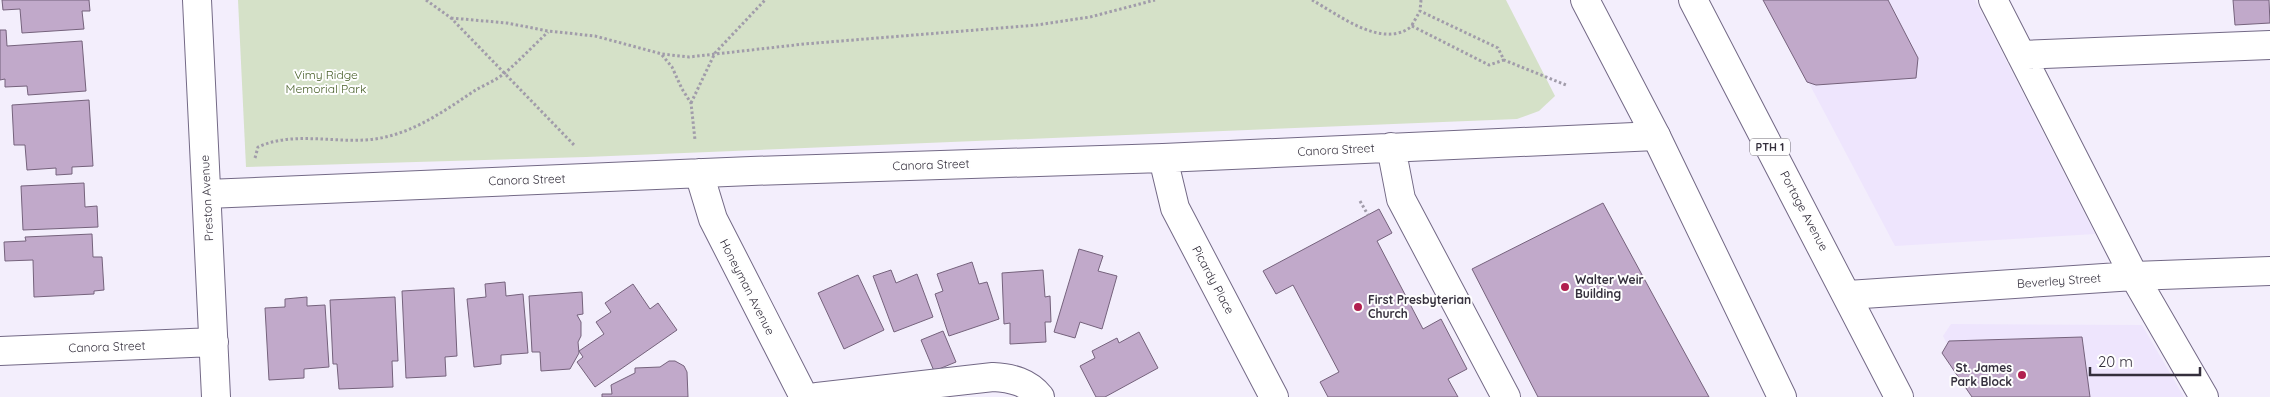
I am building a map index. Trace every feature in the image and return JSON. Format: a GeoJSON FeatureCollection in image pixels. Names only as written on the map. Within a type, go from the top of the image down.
{"type":"FeatureCollection","features":[{"type":"Feature","properties":{"kind":"main road","name":"Preston Avenue"},"geometry":{"type":"LineString","coordinates":[[197,0],[216,397]]}},
{"type":"Feature","properties":{"kind":"main road"},"geometry":{"type":"LineString","coordinates":[[1585,0],[1656,136],[1782,397]]}},
{"type":"Feature","properties":{"kind":"main road","name":"Portage Avenue"},"geometry":{"type":"LineString","coordinates":[[1693,0],[1900,397]]}},
{"type":"Feature","properties":{"kind":"main road"},"geometry":{"type":"LineString","coordinates":[[1993,0],[2134,276],[2204,397]]}},
{"type":"Feature","properties":{"kind":"main road"},"geometry":{"type":"LineString","coordinates":[[2021,55],[2270,45]]}},
{"type":"Feature","properties":{"kind":"main road","name":"Canora Street"},"geometry":{"type":"LineString","coordinates":[[207,194],[699,173],[1163,158],[1656,136]]}},
{"type":"Feature","properties":{"kind":"main road"},"geometry":{"type":"LineString","coordinates":[[1391,148],[1402,199],[1506,397]]}},
{"type":"Feature","properties":{"kind":"main road","name":"Picardy Place"},"geometry":{"type":"LineString","coordinates":[[1163,158],[1175,208],[1274,397]]}},
{"type":"Feature","properties":{"kind":"main road","name":"Honeyman Avenue"},"geometry":{"type":"LineString","coordinates":[[699,173],[713,219],[804,397]]}},
{"type":"Feature","properties":{"kind":"main road","name":"Beverley Street"},"geometry":{"type":"LineString","coordinates":[[1848,295],[2134,276],[2270,271]]}},
{"type":"Feature","properties":{"kind":"main road","name":"Canora Street"},"geometry":{"type":"LineString","coordinates":[[0,351],[214,342]]}},
{"type":"Feature","properties":{"kind":"main road"},"geometry":{"type":"LineString","coordinates":[[816,397],[993,377],[1010,378],[1023,383],[1035,390],[1040,397]]}},
{"type":"Feature","properties":{"kind":"path"},"geometry":{"type":"LineString","coordinates":[[426,0],[451,18],[580,150]]}},
{"type":"Feature","properties":{"kind":"path"},"geometry":{"type":"LineString","coordinates":[[691,103],[715,54],[765,0]]}},
{"type":"Feature","properties":{"kind":"path"},"geometry":{"type":"LineString","coordinates":[[451,18],[507,22],[548,31],[596,36],[662,54],[689,57],[804,44],[1037,25],[1090,17],[1155,0]]}},
{"type":"Feature","properties":{"kind":"path"},"geometry":{"type":"LineString","coordinates":[[1312,0],[1378,34],[1398,34],[1412,26],[1420,10],[1421,0]]}},
{"type":"Feature","properties":{"kind":"path"},"geometry":{"type":"LineString","coordinates":[[1420,10],[1498,48],[1504,60]]}},
{"type":"Feature","properties":{"kind":"path"},"geometry":{"type":"LineString","coordinates":[[1412,26],[1488,65],[1504,60],[1566,85]]}},
{"type":"Feature","properties":{"kind":"path"},"geometry":{"type":"LineString","coordinates":[[255,164],[258,147],[268,143],[314,138],[363,140],[401,133],[429,119],[505,73],[548,31]]}},
{"type":"Feature","properties":{"kind":"path"},"geometry":{"type":"LineString","coordinates":[[662,54],[672,67],[682,90],[691,103],[695,142]]}},
{"type":"Feature","properties":{"kind":"path"},"geometry":{"type":"LineString","coordinates":[[1360,201],[1368,215]]}},
{"type":"Feature","properties":{"kind":"shaded area"},"geometry":{"type":"Polygon","coordinates":[[[1765,0],[1975,0],[2095,234],[1895,246],[1765,0]]]}},
{"type":"Feature","properties":{"kind":"shaded area"},"geometry":{"type":"Polygon","coordinates":[[[1951,324],[2142,325],[2184,397],[1974,397],[1943,336],[1951,324]]]}},
{"type":"Feature","properties":{"kind":"green space","name":"Vimy Ridge Memorial Park"},"geometry":{"type":"Polygon","coordinates":[[[238,0],[1506,0],[1555,96],[1539,111],[1517,119],[586,157],[246,167],[238,0]]]}},
{"type":"Feature","properties":{"kind":"building"},"geometry":{"type":"Polygon","coordinates":[[[2,0],[89,0],[90,11],[82,11],[84,29],[22,33],[20,9],[3,10],[2,0]]]}},
{"type":"Feature","properties":{"kind":"building"},"geometry":{"type":"Polygon","coordinates":[[[1763,0],[1888,0],[1918,58],[1916,78],[1816,85],[1807,82],[1763,0]]]}},
{"type":"Feature","properties":{"kind":"building"},"geometry":{"type":"Polygon","coordinates":[[[2233,0],[2269,0],[2270,23],[2235,25],[2233,0]]]}},
{"type":"Feature","properties":{"kind":"building"},"geometry":{"type":"Polygon","coordinates":[[[0,30],[6,30],[7,46],[82,41],[86,91],[28,95],[27,86],[5,87],[5,79],[0,80],[0,30]]]}},
{"type":"Feature","properties":{"kind":"building"},"geometry":{"type":"Polygon","coordinates":[[[89,100],[93,166],[72,167],[72,174],[56,175],[56,168],[27,170],[25,145],[14,145],[12,105],[89,100]]]}},
{"type":"Feature","properties":{"kind":"building"},"geometry":{"type":"Polygon","coordinates":[[[84,183],[85,207],[97,206],[98,227],[23,230],[21,186],[84,183]]]}},
{"type":"Feature","properties":{"kind":"building","name":"Walter Weir Building"},"geometry":{"type":"Polygon","coordinates":[[[1603,203],[1709,397],[1538,397],[1472,269],[1603,203]]]}},
{"type":"Feature","properties":{"kind":"building","name":"First Presbyterian Church"},"geometry":{"type":"Polygon","coordinates":[[[1379,209],[1392,233],[1377,241],[1423,329],[1441,319],[1467,369],[1448,379],[1458,397],[1328,397],[1320,382],[1339,372],[1293,285],[1276,294],[1263,271],[1379,209]]]}},
{"type":"Feature","properties":{"kind":"building"},"geometry":{"type":"Polygon","coordinates":[[[92,234],[93,257],[102,257],[104,290],[94,291],[94,294],[34,297],[33,260],[5,261],[4,242],[26,241],[25,237],[92,234]]]}},
{"type":"Feature","properties":{"kind":"building"},"geometry":{"type":"Polygon","coordinates":[[[1079,249],[1103,256],[1098,271],[1117,276],[1102,329],[1080,322],[1075,338],[1054,332],[1079,249]]]}},
{"type":"Feature","properties":{"kind":"building"},"geometry":{"type":"Polygon","coordinates":[[[972,262],[979,284],[987,282],[999,319],[949,336],[935,294],[943,291],[937,274],[972,262]]]}},
{"type":"Feature","properties":{"kind":"building"},"geometry":{"type":"Polygon","coordinates":[[[891,270],[896,283],[917,274],[933,317],[894,332],[873,276],[891,270]]]}},
{"type":"Feature","properties":{"kind":"building"},"geometry":{"type":"Polygon","coordinates":[[[1043,270],[1045,297],[1050,296],[1051,322],[1045,322],[1046,342],[1010,344],[1010,323],[1004,324],[1002,273],[1043,270]]]}},
{"type":"Feature","properties":{"kind":"building"},"geometry":{"type":"Polygon","coordinates":[[[858,275],[884,330],[844,349],[818,293],[858,275]]]}},
{"type":"Feature","properties":{"kind":"building"},"geometry":{"type":"Polygon","coordinates":[[[505,282],[506,296],[523,294],[528,353],[501,355],[501,364],[474,367],[467,299],[486,297],[485,284],[505,282]]]}},
{"type":"Feature","properties":{"kind":"building"},"geometry":{"type":"Polygon","coordinates":[[[633,284],[650,309],[658,303],[677,330],[595,387],[577,362],[583,357],[579,351],[604,334],[596,322],[611,312],[605,303],[633,284]]]}},
{"type":"Feature","properties":{"kind":"building"},"geometry":{"type":"Polygon","coordinates":[[[454,288],[457,356],[445,357],[446,376],[406,378],[402,291],[454,288]]]}},
{"type":"Feature","properties":{"kind":"building"},"geometry":{"type":"Polygon","coordinates":[[[582,292],[583,314],[577,315],[581,322],[581,336],[578,342],[579,353],[570,369],[541,371],[540,352],[532,352],[529,296],[582,292]]]}},
{"type":"Feature","properties":{"kind":"building"},"geometry":{"type":"Polygon","coordinates":[[[307,297],[307,306],[325,305],[329,367],[304,369],[304,378],[269,380],[265,308],[285,307],[285,299],[307,297]]]}},
{"type":"Feature","properties":{"kind":"building"},"geometry":{"type":"Polygon","coordinates":[[[395,297],[398,361],[392,361],[393,387],[339,389],[337,364],[333,364],[330,300],[395,297]]]}},
{"type":"Feature","properties":{"kind":"building"},"geometry":{"type":"Polygon","coordinates":[[[943,331],[956,362],[934,371],[921,340],[943,331]]]}},
{"type":"Feature","properties":{"kind":"building"},"geometry":{"type":"Polygon","coordinates":[[[1139,332],[1158,368],[1105,397],[1096,397],[1080,366],[1095,358],[1092,351],[1117,338],[1119,343],[1139,332]]]}},
{"type":"Feature","properties":{"kind":"building","name":"St. James Park Block"},"geometry":{"type":"Polygon","coordinates":[[[2082,337],[2090,397],[1972,397],[1942,353],[1949,341],[2082,337]]]}},
{"type":"Feature","properties":{"kind":"building"},"geometry":{"type":"Polygon","coordinates":[[[669,361],[675,361],[684,366],[687,372],[688,397],[602,397],[602,394],[612,394],[611,385],[635,373],[635,368],[660,367],[669,361]]]}},
{"type":"Feature","properties":{"kind":"place","name":"Walter Weir Building"},"geometry":{"type":"Point","coordinates":[1565,287]}},
{"type":"Feature","properties":{"kind":"place","name":"First Presbyterian Church"},"geometry":{"type":"Point","coordinates":[1358,307]}},
{"type":"Feature","properties":{"kind":"place","name":"St. James Park Block"},"geometry":{"type":"Point","coordinates":[2022,375]}}]}
